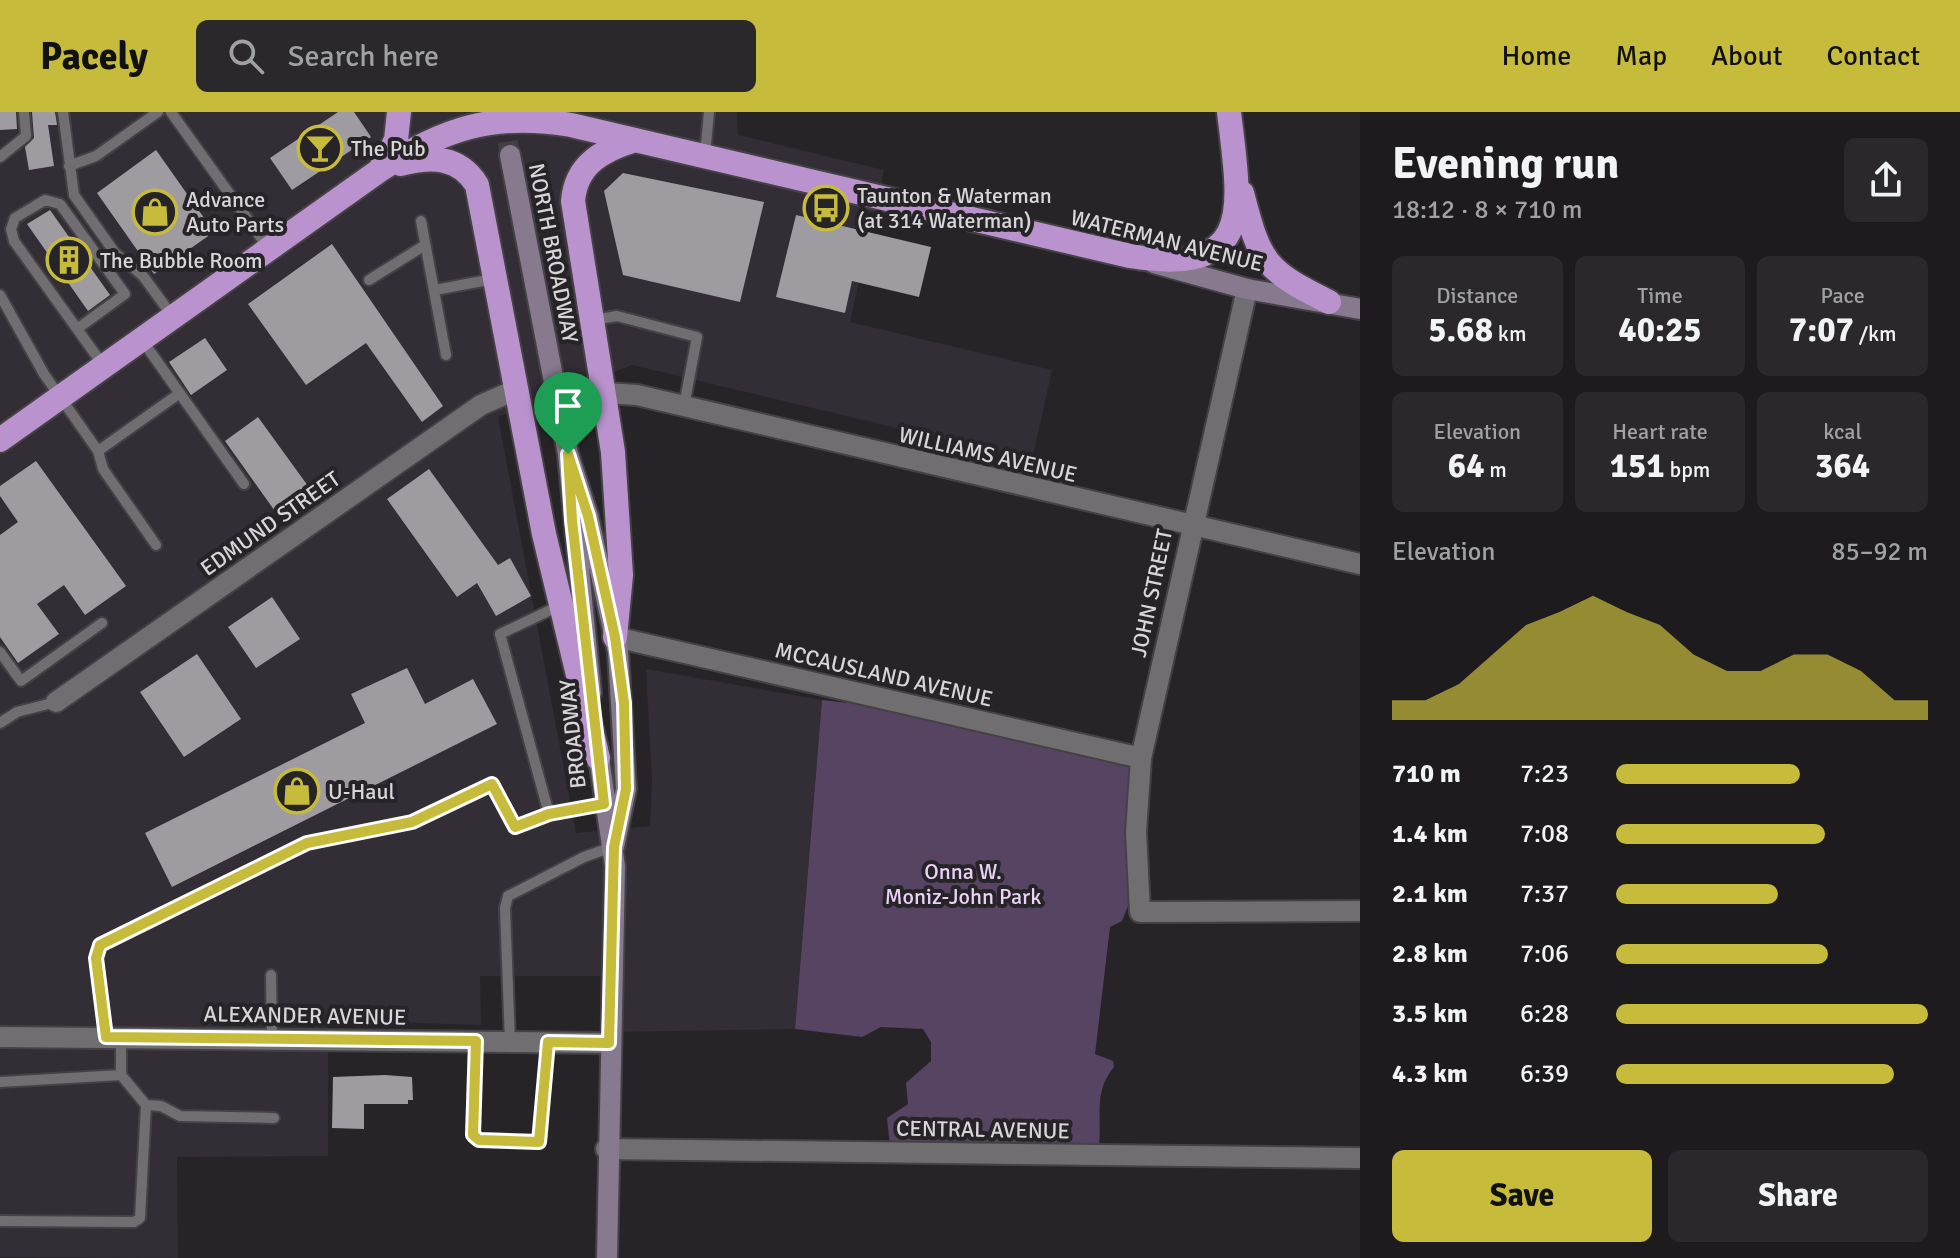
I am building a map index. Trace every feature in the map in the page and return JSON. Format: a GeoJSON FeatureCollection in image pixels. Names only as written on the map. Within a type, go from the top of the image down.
{"type":"FeatureCollection","features":[{"type":"Feature","properties":{"kind":"highway"},"geometry":{"type":"LineString","coordinates":[[380,170],[396,140],[399,112]]}},
{"type":"Feature","properties":{"kind":"highway"},"geometry":{"type":"LineString","coordinates":[[1130,256],[1185,260],[1217,249],[1236,212],[1236,171],[1229,112]]}},
{"type":"Feature","properties":{"kind":"highway","name":"WATERMAN AVENUE"},"geometry":{"type":"LineString","coordinates":[[0,440],[380,170],[428,141],[486,121],[578,120],[635,140],[1130,256]]}},
{"type":"Feature","properties":{"kind":"highway"},"geometry":{"type":"LineString","coordinates":[[615,637],[620,554],[606,393],[573,212],[574,190],[580,173],[593,159],[635,140]]}},
{"type":"Feature","properties":{"kind":"highway"},"geometry":{"type":"LineString","coordinates":[[380,170],[436,159],[465,170],[480,195],[515,390],[561,605],[598,758]]}},
{"type":"Feature","properties":{"kind":"highway"},"geometry":{"type":"LineString","coordinates":[[1236,171],[1253,235],[1265,260],[1284,279],[1329,302]]}},
{"type":"Feature","properties":{"kind":"main road","name":"NORTH BROADWAY"},"geometry":{"type":"LineString","coordinates":[[510,155],[568,454]]}},
{"type":"Feature","properties":{"kind":"main road","name":"WATERMAN AVENUE"},"geometry":{"type":"LineString","coordinates":[[1130,256],[1247,289],[1360,309]]}},
{"type":"Feature","properties":{"kind":"main road"},"geometry":{"type":"LineString","coordinates":[[568,454],[588,516],[615,637],[622,686],[626,780],[623,818],[614,847],[606,1149],[607,1258]]}},
{"type":"Feature","properties":{"kind":"main road","name":"BROADWAY"},"geometry":{"type":"LineString","coordinates":[[568,454],[598,758],[614,847]]}},
{"type":"Feature","properties":{"kind":"street","name":"JOHN STREET"},"geometry":{"type":"LineString","coordinates":[[1247,289],[1141,758],[1136,832],[1140,912],[1360,911]]}},
{"type":"Feature","properties":{"kind":"street","name":"EDMUND STREET"},"geometry":{"type":"LineString","coordinates":[[56,702],[481,405],[515,390]]}},
{"type":"Feature","properties":{"kind":"street","name":"WILLIAMS AVENUE"},"geometry":{"type":"LineString","coordinates":[[606,393],[637,395],[964,474],[1360,564]]}},
{"type":"Feature","properties":{"kind":"street","name":"MCCAUSLAND AVENUE"},"geometry":{"type":"LineString","coordinates":[[615,637],[1141,758]]}},
{"type":"Feature","properties":{"kind":"street","name":"ALEXANDER AVENUE"},"geometry":{"type":"LineString","coordinates":[[0,1037],[609,1043]]}},
{"type":"Feature","properties":{"kind":"street","name":"CENTRAL AVENUE"},"geometry":{"type":"LineString","coordinates":[[606,1149],[1360,1158]]}},
{"type":"Feature","properties":{"kind":"lane"},"geometry":{"type":"LineString","coordinates":[[0,157],[26,136],[24,112]]}},
{"type":"Feature","properties":{"kind":"lane"},"geometry":{"type":"LineString","coordinates":[[63,112],[74,195],[115,253],[143,276],[173,317]]}},
{"type":"Feature","properties":{"kind":"lane"},"geometry":{"type":"LineString","coordinates":[[69,166],[96,156],[158,112]]}},
{"type":"Feature","properties":{"kind":"lane"},"geometry":{"type":"LineString","coordinates":[[171,112],[269,249]]}},
{"type":"Feature","properties":{"kind":"lane"},"geometry":{"type":"LineString","coordinates":[[705,157],[709,112]]}},
{"type":"Feature","properties":{"kind":"lane"},"geometry":{"type":"LineString","coordinates":[[77,329],[125,294],[56,201],[45,200],[12,223],[11,235],[25,258],[104,366]]}},
{"type":"Feature","properties":{"kind":"lane"},"geometry":{"type":"LineString","coordinates":[[421,221],[446,355]]}},
{"type":"Feature","properties":{"kind":"lane"},"geometry":{"type":"LineString","coordinates":[[369,280],[425,245]]}},
{"type":"Feature","properties":{"kind":"lane"},"geometry":{"type":"LineString","coordinates":[[435,290],[495,278]]}},
{"type":"Feature","properties":{"kind":"lane"},"geometry":{"type":"LineString","coordinates":[[0,295],[60,397],[98,451],[103,469],[156,545]]}},
{"type":"Feature","properties":{"kind":"lane"},"geometry":{"type":"LineString","coordinates":[[593,320],[617,316],[697,337],[684,406]]}},
{"type":"Feature","properties":{"kind":"lane"},"geometry":{"type":"LineString","coordinates":[[142,340],[244,484]]}},
{"type":"Feature","properties":{"kind":"lane"},"geometry":{"type":"LineString","coordinates":[[98,451],[180,393]]}},
{"type":"Feature","properties":{"kind":"lane"},"geometry":{"type":"LineString","coordinates":[[549,814],[500,634],[561,605]]}},
{"type":"Feature","properties":{"kind":"lane"},"geometry":{"type":"LineString","coordinates":[[0,652],[21,681],[102,623]]}},
{"type":"Feature","properties":{"kind":"lane"},"geometry":{"type":"LineString","coordinates":[[0,723],[17,712],[56,702]]}},
{"type":"Feature","properties":{"kind":"lane"},"geometry":{"type":"LineString","coordinates":[[0,1221],[134,1222],[142,1213],[146,1105],[121,1075],[96,958],[100,945],[307,843],[412,822],[492,784],[515,827],[549,814],[604,804]]}},
{"type":"Feature","properties":{"kind":"lane"},"geometry":{"type":"LineString","coordinates":[[510,1042],[505,908],[508,896],[584,857],[614,847]]}},
{"type":"Feature","properties":{"kind":"lane"},"geometry":{"type":"LineString","coordinates":[[271,975],[272,1039]]}},
{"type":"Feature","properties":{"kind":"lane"},"geometry":{"type":"LineString","coordinates":[[476,1041],[473,1135],[479,1140],[537,1143],[541,1138],[548,1042]]}},
{"type":"Feature","properties":{"kind":"lane"},"geometry":{"type":"LineString","coordinates":[[0,1082],[121,1075]]}},
{"type":"Feature","properties":{"kind":"lane"},"geometry":{"type":"LineString","coordinates":[[146,1105],[161,1106],[180,1116],[274,1118]]}},
{"type":"Feature","properties":{"kind":"shaded area"},"geometry":{"type":"Polygon","coordinates":[[[0,112],[737,112],[738,135],[884,170],[850,322],[1052,370],[1032,460],[632,365],[498,417],[576,833],[650,826],[652,781],[646,669],[822,700],[795,1029],[609,1032],[610,976],[480,976],[481,1025],[328,1020],[328,1156],[177,1157],[178,1258],[0,1257],[0,112]]]}},
{"type":"Feature","properties":{"kind":"green space","name":"Onna W. Moniz-John Park"},"geometry":{"type":"Polygon","coordinates":[[[822,700],[974,717],[1130,764],[1127,839],[1130,901],[1122,921],[1110,927],[1095,1054],[1113,1061],[1114,1067],[1107,1076],[1101,1095],[1099,1146],[890,1147],[887,1118],[908,1104],[906,1083],[931,1061],[931,1042],[923,1029],[881,1027],[862,1037],[795,1029],[822,700]]]}},
{"type":"Feature","properties":{"kind":"building"},"geometry":{"type":"Polygon","coordinates":[[[0,112],[16,112],[17,129],[0,130],[0,112]]]}},
{"type":"Feature","properties":{"kind":"building"},"geometry":{"type":"Polygon","coordinates":[[[32,112],[55,112],[57,125],[48,125],[54,166],[29,170],[25,147],[34,138],[32,112]]]}},
{"type":"Feature","properties":{"kind":"building"},"geometry":{"type":"Polygon","coordinates":[[[338,112],[354,112],[371,137],[292,190],[270,158],[338,112]]]}},
{"type":"Feature","properties":{"kind":"building","name":"Advance Auto Parts"},"geometry":{"type":"Polygon","coordinates":[[[156,150],[214,232],[154,274],[97,193],[156,150]]]}},
{"type":"Feature","properties":{"kind":"building"},"geometry":{"type":"Polygon","coordinates":[[[623,173],[764,202],[740,302],[623,275],[604,191],[623,173]]]}},
{"type":"Feature","properties":{"kind":"building","name":"The Bubble Room"},"geometry":{"type":"Polygon","coordinates":[[[50,210],[110,295],[88,311],[27,224],[50,210]]]}},
{"type":"Feature","properties":{"kind":"building"},"geometry":{"type":"Polygon","coordinates":[[[796,215],[931,247],[919,297],[852,281],[845,313],[776,297],[796,215]]]}},
{"type":"Feature","properties":{"kind":"building"},"geometry":{"type":"Polygon","coordinates":[[[332,244],[443,406],[422,422],[366,343],[306,385],[248,304],[332,244]]]}},
{"type":"Feature","properties":{"kind":"building"},"geometry":{"type":"Polygon","coordinates":[[[205,338],[227,370],[191,395],[169,362],[205,338]]]}},
{"type":"Feature","properties":{"kind":"building"},"geometry":{"type":"Polygon","coordinates":[[[258,417],[316,497],[282,521],[225,441],[258,417]]]}},
{"type":"Feature","properties":{"kind":"building"},"geometry":{"type":"Polygon","coordinates":[[[36,461],[126,586],[85,615],[64,585],[37,604],[59,634],[18,663],[0,637],[0,535],[18,522],[0,496],[0,486],[36,461]]]}},
{"type":"Feature","properties":{"kind":"building"},"geometry":{"type":"Polygon","coordinates":[[[429,469],[498,565],[510,558],[531,596],[496,616],[477,583],[457,597],[387,499],[429,469]]]}},
{"type":"Feature","properties":{"kind":"building"},"geometry":{"type":"Polygon","coordinates":[[[272,597],[300,639],[256,668],[228,627],[272,597]]]}},
{"type":"Feature","properties":{"kind":"building"},"geometry":{"type":"Polygon","coordinates":[[[197,654],[241,719],[184,757],[140,692],[197,654]]]}},
{"type":"Feature","properties":{"kind":"building","name":"U-Haul"},"geometry":{"type":"Polygon","coordinates":[[[407,668],[425,704],[473,679],[497,724],[172,887],[145,833],[365,723],[351,694],[407,668]]]}},
{"type":"Feature","properties":{"kind":"building"},"geometry":{"type":"Polygon","coordinates":[[[333,1077],[412,1077],[413,1100],[408,1100],[408,1104],[364,1104],[364,1129],[332,1128],[333,1077]]]}},
{"type":"Feature","properties":{"kind":"tunnel"},"geometry":{"type":"LineString","coordinates":[[502,112],[510,155]]}},
{"type":"Feature","properties":{"kind":"place","name":"The Pub"},"geometry":{"type":"Point","coordinates":[320,148]}},
{"type":"Feature","properties":{"kind":"place","name":"Taunton & Waterman (at 314 Waterman)"},"geometry":{"type":"Point","coordinates":[826,208]}},
{"type":"Feature","properties":{"kind":"place","name":"Advance Auto Parts"},"geometry":{"type":"Point","coordinates":[155,212]}},
{"type":"Feature","properties":{"kind":"place","name":"The Bubble Room"},"geometry":{"type":"Point","coordinates":[69,260]}},
{"type":"Feature","properties":{"kind":"place","name":"U-Haul"},"geometry":{"type":"Point","coordinates":[297,791]}},
{"type":"Feature","properties":{"kind":"route"},"geometry":{"type":"LineString","coordinates":[[568,454],[588,516],[621,668],[626,789],[623,818],[614,847],[615,922],[609,1043],[548,1042],[539,1142],[479,1140],[473,1135],[476,1041],[106,1037],[96,958],[100,945],[307,843],[412,822],[492,784],[515,827],[549,814],[604,804],[572,520],[568,454]]}}]}
